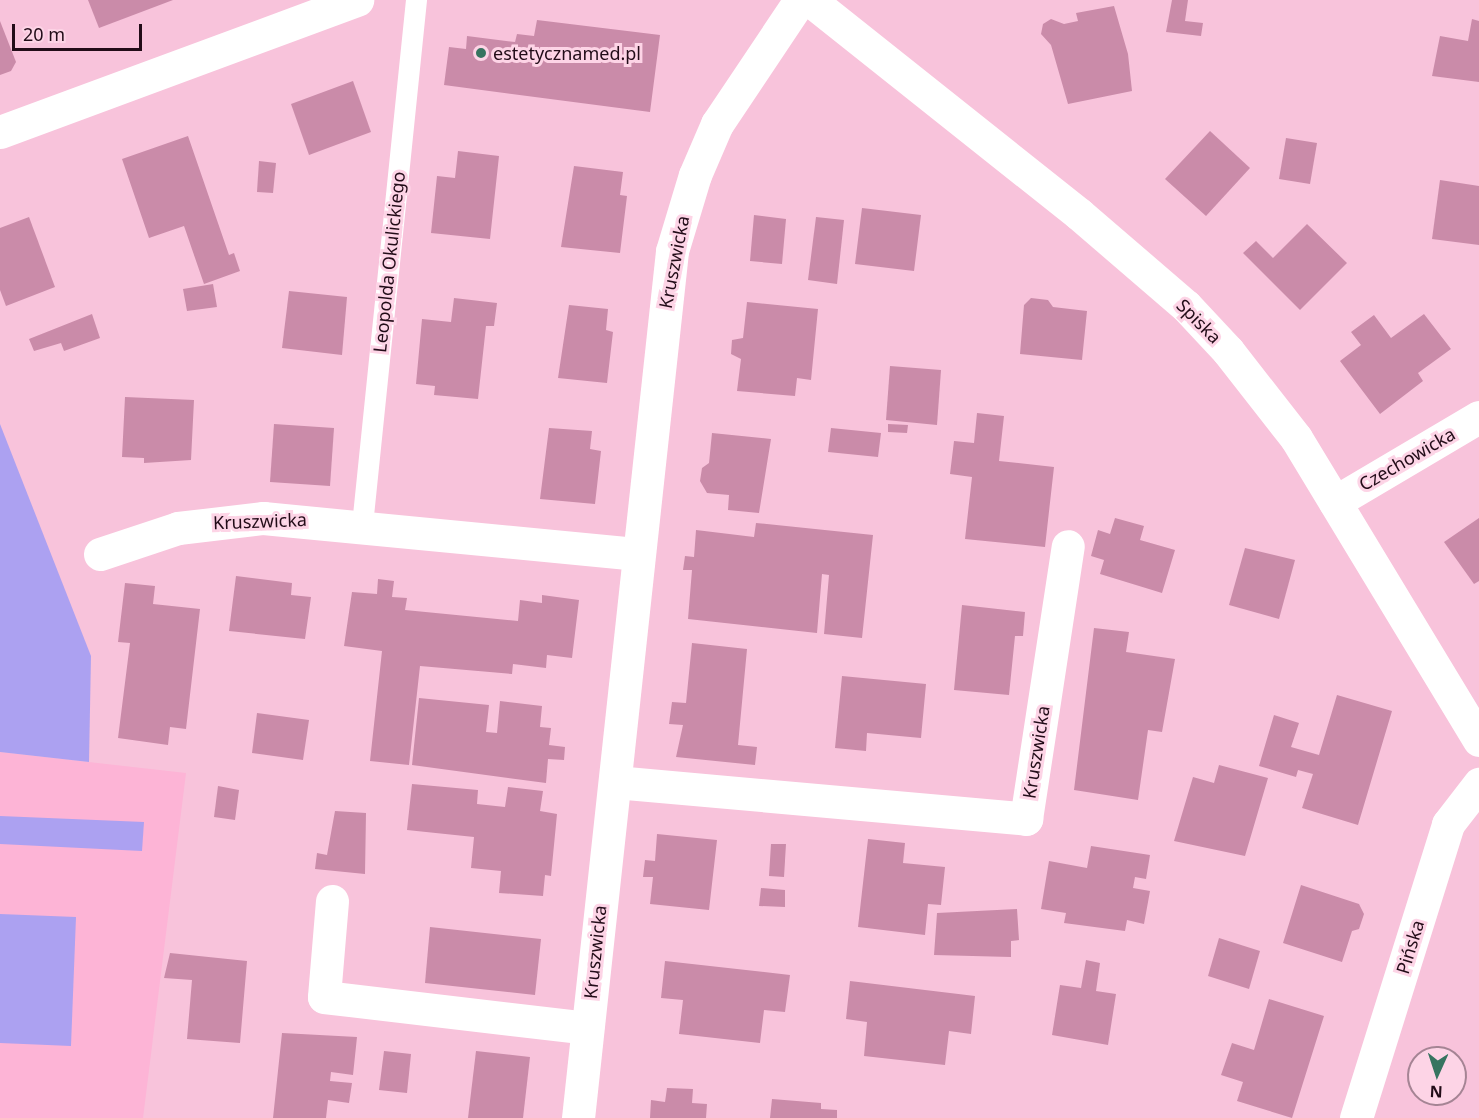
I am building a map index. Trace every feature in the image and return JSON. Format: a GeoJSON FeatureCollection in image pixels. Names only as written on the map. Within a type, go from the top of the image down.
{"type":"FeatureCollection","features":[{"type":"Feature","properties":{"kind":"street"},"geometry":{"type":"LineString","coordinates":[[0,132],[357,0]]}},
{"type":"Feature","properties":{"kind":"street","name":"Kruszwicka"},"geometry":{"type":"LineString","coordinates":[[578,1118],[665,298],[684,210],[705,148],[728,105],[800,0]]}},
{"type":"Feature","properties":{"kind":"street","name":"Spiska"},"geometry":{"type":"LineString","coordinates":[[810,0],[1079,214],[1186,306],[1262,393],[1335,501],[1479,740]]}},
{"type":"Feature","properties":{"kind":"street","name":"Czechowicka"},"geometry":{"type":"LineString","coordinates":[[1335,501],[1479,417]]}},
{"type":"Feature","properties":{"kind":"street","name":"Kruszwicka"},"geometry":{"type":"LineString","coordinates":[[100,554],[178,528],[227,520],[303,519],[638,554]]}},
{"type":"Feature","properties":{"kind":"street","name":"Kruszwicka"},"geometry":{"type":"LineString","coordinates":[[615,782],[1026,819],[1068,546]]}},
{"type":"Feature","properties":{"kind":"street","name":"Pińska"},"geometry":{"type":"LineString","coordinates":[[1356,1118],[1448,824],[1479,784]]}},
{"type":"Feature","properties":{"kind":"street"},"geometry":{"type":"LineString","coordinates":[[332,901],[324,997],[587,1028]]}},
{"type":"Feature","properties":{"kind":"lane","name":"Leopolda Okulickiego"},"geometry":{"type":"LineString","coordinates":[[362,525],[417,0]]}},
{"type":"Feature","properties":{"kind":"shaded area"},"geometry":{"type":"Polygon","coordinates":[[[0,424],[91,656],[89,762],[0,752],[0,424]]]}},
{"type":"Feature","properties":{"kind":"shaded area"},"geometry":{"type":"Polygon","coordinates":[[[0,752],[186,773],[143,1118],[0,1118],[0,752]]]}},
{"type":"Feature","properties":{"kind":"shaded area"},"geometry":{"type":"Polygon","coordinates":[[[0,816],[144,822],[142,851],[0,844],[0,816]]]}},
{"type":"Feature","properties":{"kind":"shaded area"},"geometry":{"type":"Polygon","coordinates":[[[0,914],[76,917],[71,1046],[0,1043],[0,914]]]}},
{"type":"Feature","properties":{"kind":"building"},"geometry":{"type":"Polygon","coordinates":[[[88,0],[173,0],[99,28],[88,0]]]}},
{"type":"Feature","properties":{"kind":"building"},"geometry":{"type":"Polygon","coordinates":[[[1172,0],[1188,0],[1185,21],[1203,23],[1201,36],[1166,32],[1172,0]]]}},
{"type":"Feature","properties":{"kind":"building"},"geometry":{"type":"Polygon","coordinates":[[[1114,6],[1128,54],[1132,91],[1068,104],[1051,45],[1041,34],[1043,24],[1051,19],[1064,24],[1078,21],[1076,13],[1114,6]]]}},
{"type":"Feature","properties":{"kind":"building"},"geometry":{"type":"Polygon","coordinates":[[[1472,19],[1479,21],[1479,82],[1432,76],[1440,36],[1468,41],[1472,19]]]}},
{"type":"Feature","properties":{"kind":"building"},"geometry":{"type":"Polygon","coordinates":[[[537,20],[660,35],[650,112],[444,85],[449,47],[466,49],[467,36],[515,42],[517,34],[534,36],[537,20]]]}},
{"type":"Feature","properties":{"kind":"building"},"geometry":{"type":"Polygon","coordinates":[[[0,21],[16,62],[11,71],[0,75],[0,21]]]}},
{"type":"Feature","properties":{"kind":"building"},"geometry":{"type":"Polygon","coordinates":[[[353,81],[371,132],[309,155],[291,104],[353,81]]]}},
{"type":"Feature","properties":{"kind":"building"},"geometry":{"type":"Polygon","coordinates":[[[1210,131],[1250,168],[1206,216],[1165,179],[1210,131]]]}},
{"type":"Feature","properties":{"kind":"building"},"geometry":{"type":"Polygon","coordinates":[[[188,136],[229,255],[234,253],[240,271],[204,284],[184,226],[149,238],[122,159],[188,136]]]}},
{"type":"Feature","properties":{"kind":"building"},"geometry":{"type":"Polygon","coordinates":[[[1286,138],[1317,143],[1310,184],[1279,179],[1286,138]]]}},
{"type":"Feature","properties":{"kind":"building"},"geometry":{"type":"Polygon","coordinates":[[[458,151],[499,156],[490,239],[431,233],[437,176],[455,178],[458,151]]]}},
{"type":"Feature","properties":{"kind":"building"},"geometry":{"type":"Polygon","coordinates":[[[259,161],[276,163],[273,193],[257,192],[259,161]]]}},
{"type":"Feature","properties":{"kind":"building"},"geometry":{"type":"Polygon","coordinates":[[[574,166],[623,172],[620,195],[627,196],[620,253],[561,247],[574,166]]]}},
{"type":"Feature","properties":{"kind":"building"},"geometry":{"type":"Polygon","coordinates":[[[1440,180],[1479,186],[1479,245],[1432,239],[1440,180]]]}},
{"type":"Feature","properties":{"kind":"building"},"geometry":{"type":"Polygon","coordinates":[[[862,208],[921,215],[914,271],[855,264],[862,208]]]}},
{"type":"Feature","properties":{"kind":"building"},"geometry":{"type":"Polygon","coordinates":[[[754,215],[786,219],[782,264],[750,261],[754,215]]]}},
{"type":"Feature","properties":{"kind":"building"},"geometry":{"type":"Polygon","coordinates":[[[29,217],[55,287],[6,306],[0,290],[0,228],[29,217]]]}},
{"type":"Feature","properties":{"kind":"building"},"geometry":{"type":"Polygon","coordinates":[[[816,217],[844,220],[837,284],[808,280],[816,217]]]}},
{"type":"Feature","properties":{"kind":"building"},"geometry":{"type":"Polygon","coordinates":[[[1307,224],[1347,263],[1300,310],[1243,253],[1256,241],[1273,258],[1307,224]]]}},
{"type":"Feature","properties":{"kind":"building"},"geometry":{"type":"Polygon","coordinates":[[[213,284],[217,307],[187,311],[183,289],[213,284]]]}},
{"type":"Feature","properties":{"kind":"building"},"geometry":{"type":"Polygon","coordinates":[[[289,291],[347,297],[342,355],[282,348],[289,291]]]}},
{"type":"Feature","properties":{"kind":"building"},"geometry":{"type":"Polygon","coordinates":[[[454,298],[497,303],[494,326],[486,326],[478,399],[434,395],[435,386],[416,384],[422,319],[451,322],[454,298]]]}},
{"type":"Feature","properties":{"kind":"building"},"geometry":{"type":"Polygon","coordinates":[[[1031,298],[1048,300],[1053,307],[1087,311],[1082,360],[1020,354],[1024,305],[1031,298]]]}},
{"type":"Feature","properties":{"kind":"building"},"geometry":{"type":"Polygon","coordinates":[[[747,302],[818,309],[811,380],[797,378],[795,396],[737,391],[741,359],[731,354],[732,340],[743,338],[747,302]]]}},
{"type":"Feature","properties":{"kind":"building"},"geometry":{"type":"Polygon","coordinates":[[[569,305],[608,309],[606,330],[613,332],[607,383],[558,378],[569,305]]]}},
{"type":"Feature","properties":{"kind":"building"},"geometry":{"type":"Polygon","coordinates":[[[92,314],[100,338],[64,351],[61,343],[34,351],[29,339],[92,314]]]}},
{"type":"Feature","properties":{"kind":"building"},"geometry":{"type":"Polygon","coordinates":[[[1424,314],[1451,349],[1418,373],[1423,381],[1380,414],[1340,361],[1361,345],[1351,332],[1374,315],[1391,338],[1424,314]]]}},
{"type":"Feature","properties":{"kind":"building"},"geometry":{"type":"Polygon","coordinates":[[[890,366],[941,370],[937,425],[886,420],[890,366]]]}},
{"type":"Feature","properties":{"kind":"building"},"geometry":{"type":"Polygon","coordinates":[[[125,397],[194,400],[191,460],[144,463],[144,458],[122,457],[125,397]]]}},
{"type":"Feature","properties":{"kind":"building"},"geometry":{"type":"Polygon","coordinates":[[[977,413],[1004,416],[999,461],[1054,467],[1045,547],[965,539],[972,477],[950,474],[954,441],[974,443],[977,413]]]}},
{"type":"Feature","properties":{"kind":"building"},"geometry":{"type":"Polygon","coordinates":[[[274,424],[334,428],[330,486],[270,482],[274,424]]]}},
{"type":"Feature","properties":{"kind":"building"},"geometry":{"type":"Polygon","coordinates":[[[888,424],[908,425],[907,433],[888,432],[888,424]]]}},
{"type":"Feature","properties":{"kind":"building"},"geometry":{"type":"Polygon","coordinates":[[[549,428],[592,431],[590,449],[601,451],[595,504],[540,499],[549,428]]]}},
{"type":"Feature","properties":{"kind":"building"},"geometry":{"type":"Polygon","coordinates":[[[831,428],[881,433],[878,457],[828,452],[831,428]]]}},
{"type":"Feature","properties":{"kind":"building"},"geometry":{"type":"Polygon","coordinates":[[[712,433],[771,439],[759,513],[728,510],[729,495],[707,493],[700,481],[702,468],[709,463],[712,433]]]}},
{"type":"Feature","properties":{"kind":"building"},"geometry":{"type":"Polygon","coordinates":[[[1115,518],[1144,526],[1140,540],[1175,550],[1162,593],[1100,574],[1104,560],[1091,556],[1098,530],[1110,534],[1115,518]]]}},
{"type":"Feature","properties":{"kind":"building"},"geometry":{"type":"Polygon","coordinates":[[[1479,518],[1479,581],[1474,584],[1444,542],[1479,518]]]}},
{"type":"Feature","properties":{"kind":"building"},"geometry":{"type":"Polygon","coordinates":[[[756,523],[873,535],[862,638],[824,634],[829,575],[822,574],[817,633],[688,619],[692,570],[683,570],[685,556],[694,557],[696,530],[754,537],[756,523]]]}},
{"type":"Feature","properties":{"kind":"building"},"geometry":{"type":"Polygon","coordinates":[[[1245,548],[1295,560],[1279,619],[1229,605],[1245,548]]]}},
{"type":"Feature","properties":{"kind":"building"},"geometry":{"type":"Polygon","coordinates":[[[236,576],[292,583],[291,595],[311,597],[305,639],[229,631],[236,576]]]}},
{"type":"Feature","properties":{"kind":"building"},"geometry":{"type":"Polygon","coordinates":[[[378,579],[394,581],[392,597],[407,598],[405,610],[518,621],[520,600],[542,603],[542,595],[579,600],[572,658],[547,655],[546,668],[513,664],[512,674],[420,666],[409,765],[370,761],[382,651],[344,646],[352,592],[377,594],[378,579]]]}},
{"type":"Feature","properties":{"kind":"building"},"geometry":{"type":"Polygon","coordinates":[[[125,583],[155,586],[153,604],[200,609],[186,729],[170,727],[168,745],[118,738],[130,643],[118,642],[125,583]]]}},
{"type":"Feature","properties":{"kind":"building"},"geometry":{"type":"Polygon","coordinates":[[[962,605],[1025,612],[1023,636],[1015,636],[1009,695],[954,690],[962,605]]]}},
{"type":"Feature","properties":{"kind":"building"},"geometry":{"type":"Polygon","coordinates":[[[1094,628],[1129,632],[1126,652],[1175,659],[1162,732],[1148,730],[1138,800],[1074,790],[1094,628]]]}},
{"type":"Feature","properties":{"kind":"building"},"geometry":{"type":"Polygon","coordinates":[[[692,643],[747,649],[738,745],[757,747],[755,765],[676,757],[683,725],[669,724],[672,702],[686,703],[692,643]]]}},
{"type":"Feature","properties":{"kind":"building"},"geometry":{"type":"Polygon","coordinates":[[[842,676],[926,684],[921,738],[867,733],[866,751],[835,748],[842,676]]]}},
{"type":"Feature","properties":{"kind":"building"},"geometry":{"type":"Polygon","coordinates":[[[1337,695],[1392,711],[1358,825],[1302,808],[1313,774],[1298,770],[1296,777],[1259,766],[1274,715],[1299,723],[1291,747],[1319,755],[1337,695]]]}},
{"type":"Feature","properties":{"kind":"building"},"geometry":{"type":"Polygon","coordinates":[[[419,698],[489,705],[486,732],[497,733],[500,701],[542,706],[540,727],[551,728],[549,745],[565,747],[564,760],[548,759],[546,783],[412,765],[419,698]]]}},
{"type":"Feature","properties":{"kind":"building"},"geometry":{"type":"Polygon","coordinates":[[[257,713],[309,720],[303,760],[252,753],[257,713]]]}},
{"type":"Feature","properties":{"kind":"building"},"geometry":{"type":"Polygon","coordinates":[[[1219,765],[1268,778],[1245,856],[1174,841],[1193,777],[1214,783],[1219,765]]]}},
{"type":"Feature","properties":{"kind":"building"},"geometry":{"type":"Polygon","coordinates":[[[412,784],[478,790],[477,804],[505,807],[508,787],[543,791],[540,811],[557,814],[551,876],[545,875],[543,896],[499,893],[501,871],[471,868],[474,837],[407,830],[412,784]]]}},
{"type":"Feature","properties":{"kind":"building"},"geometry":{"type":"Polygon","coordinates":[[[218,786],[239,790],[235,820],[214,817],[218,786]]]}},
{"type":"Feature","properties":{"kind":"building"},"geometry":{"type":"Polygon","coordinates":[[[335,811],[366,813],[365,874],[315,869],[317,853],[327,855],[335,811]]]}},
{"type":"Feature","properties":{"kind":"building"},"geometry":{"type":"Polygon","coordinates":[[[657,834],[717,840],[709,910],[650,904],[653,877],[643,877],[645,860],[655,861],[657,834]]]}},
{"type":"Feature","properties":{"kind":"building"},"geometry":{"type":"Polygon","coordinates":[[[868,839],[905,843],[903,863],[945,867],[941,905],[928,904],[925,935],[858,927],[868,839]]]}},
{"type":"Feature","properties":{"kind":"building"},"geometry":{"type":"Polygon","coordinates":[[[771,844],[786,844],[784,877],[769,876],[771,844]]]}},
{"type":"Feature","properties":{"kind":"building"},"geometry":{"type":"Polygon","coordinates":[[[1091,846],[1150,855],[1146,879],[1135,877],[1133,888],[1150,891],[1144,924],[1127,920],[1125,931],[1064,923],[1066,913],[1041,909],[1049,861],[1087,868],[1091,846]]]}},
{"type":"Feature","properties":{"kind":"building"},"geometry":{"type":"Polygon","coordinates":[[[1301,885],[1359,904],[1364,914],[1359,929],[1352,931],[1342,962],[1283,943],[1301,885]]]}},
{"type":"Feature","properties":{"kind":"building"},"geometry":{"type":"Polygon","coordinates":[[[761,888],[785,890],[785,907],[759,906],[761,888]]]}},
{"type":"Feature","properties":{"kind":"building"},"geometry":{"type":"Polygon","coordinates":[[[1017,909],[1019,940],[1011,941],[1011,957],[934,955],[937,913],[1017,909]]]}},
{"type":"Feature","properties":{"kind":"building"},"geometry":{"type":"Polygon","coordinates":[[[430,927],[541,939],[535,995],[425,983],[430,927]]]}},
{"type":"Feature","properties":{"kind":"building"},"geometry":{"type":"Polygon","coordinates":[[[1219,938],[1260,951],[1249,989],[1208,976],[1219,938]]]}},
{"type":"Feature","properties":{"kind":"building"},"geometry":{"type":"Polygon","coordinates":[[[170,953],[247,961],[240,1043],[187,1039],[192,980],[164,978],[170,953]]]}},
{"type":"Feature","properties":{"kind":"building"},"geometry":{"type":"Polygon","coordinates":[[[1086,960],[1100,963],[1096,991],[1116,994],[1108,1045],[1052,1035],[1060,985],[1081,988],[1086,960]]]}},
{"type":"Feature","properties":{"kind":"building"},"geometry":{"type":"Polygon","coordinates":[[[665,961],[790,975],[785,1012],[764,1010],[760,1043],[679,1034],[683,1000],[661,998],[665,961]]]}},
{"type":"Feature","properties":{"kind":"building"},"geometry":{"type":"Polygon","coordinates":[[[850,981],[975,996],[971,1034],[949,1031],[945,1065],[864,1056],[867,1022],[846,1019],[850,981]]]}},
{"type":"Feature","properties":{"kind":"building"},"geometry":{"type":"Polygon","coordinates":[[[1269,999],[1324,1016],[1292,1118],[1237,1101],[1243,1082],[1221,1075],[1232,1043],[1254,1050],[1269,999]]]}},
{"type":"Feature","properties":{"kind":"building"},"geometry":{"type":"Polygon","coordinates":[[[282,1033],[357,1037],[353,1075],[331,1072],[330,1081],[352,1083],[349,1103],[328,1100],[326,1118],[273,1118],[282,1033]]]}},
{"type":"Feature","properties":{"kind":"building"},"geometry":{"type":"Polygon","coordinates":[[[384,1051],[411,1054],[407,1093],[379,1090],[384,1051]]]}},
{"type":"Feature","properties":{"kind":"building"},"geometry":{"type":"Polygon","coordinates":[[[476,1051],[530,1057],[523,1118],[468,1118],[476,1051]]]}},
{"type":"Feature","properties":{"kind":"building"},"geometry":{"type":"Polygon","coordinates":[[[667,1088],[693,1089],[692,1103],[707,1104],[706,1118],[650,1118],[651,1100],[665,1102],[667,1088]]]}},
{"type":"Feature","properties":{"kind":"building"},"geometry":{"type":"Polygon","coordinates":[[[772,1099],[821,1103],[821,1109],[837,1110],[837,1118],[770,1118],[772,1099]]]}},
{"type":"Feature","properties":{"kind":"place","name":"estetycznamed.pl"},"geometry":{"type":"Point","coordinates":[481,53]}}]}
